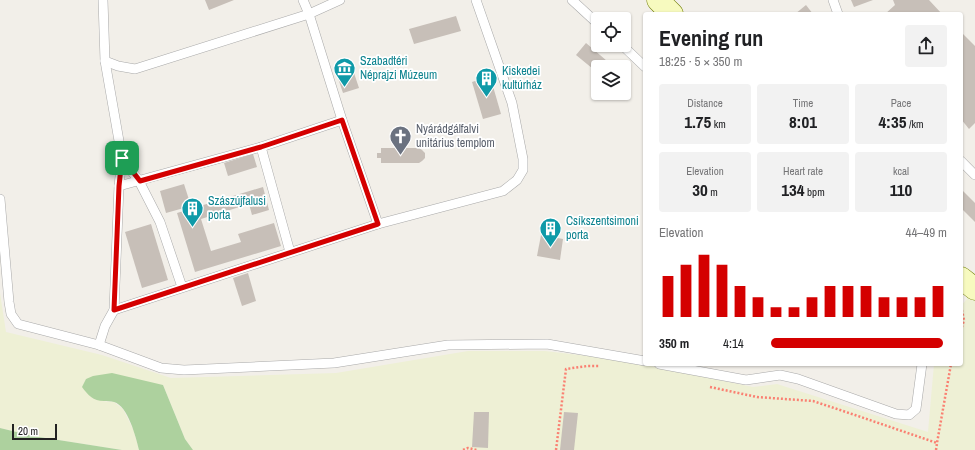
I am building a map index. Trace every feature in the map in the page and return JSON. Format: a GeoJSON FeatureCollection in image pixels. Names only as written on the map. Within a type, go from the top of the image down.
{"type":"FeatureCollection","features":[{"type":"Feature","properties":{"kind":"street"},"geometry":{"type":"LineString","coordinates":[[658,0],[670,12]]}},
{"type":"Feature","properties":{"kind":"lane"},"geometry":{"type":"LineString","coordinates":[[99,345],[105,326],[114,310],[119,186],[122,158],[105,61],[102,0]]}},
{"type":"Feature","properties":{"kind":"lane"},"geometry":{"type":"LineString","coordinates":[[303,0],[309,14],[342,120],[378,224]]}},
{"type":"Feature","properties":{"kind":"lane"},"geometry":{"type":"LineString","coordinates":[[105,61],[118,66],[135,69],[309,14],[340,0]]}},
{"type":"Feature","properties":{"kind":"lane"},"geometry":{"type":"LineString","coordinates":[[114,310],[378,224],[502,191],[517,180],[522,170],[523,159],[512,104],[476,0]]}},
{"type":"Feature","properties":{"kind":"lane"},"geometry":{"type":"LineString","coordinates":[[572,0],[591,18]]}},
{"type":"Feature","properties":{"kind":"lane"},"geometry":{"type":"LineString","coordinates":[[833,0],[837,12]]}},
{"type":"Feature","properties":{"kind":"lane"},"geometry":{"type":"LineString","coordinates":[[629,52],[643,65]]}},
{"type":"Feature","properties":{"kind":"lane"},"geometry":{"type":"LineString","coordinates":[[119,186],[261,147],[342,120]]}},
{"type":"Feature","properties":{"kind":"lane"},"geometry":{"type":"LineString","coordinates":[[261,147],[290,252]]}},
{"type":"Feature","properties":{"kind":"lane"},"geometry":{"type":"LineString","coordinates":[[122,158],[140,181],[160,222],[182,287]]}},
{"type":"Feature","properties":{"kind":"lane"},"geometry":{"type":"LineString","coordinates":[[963,163],[975,175]]}},
{"type":"Feature","properties":{"kind":"lane"},"geometry":{"type":"LineString","coordinates":[[0,199],[9,302],[11,314],[18,324],[99,345],[161,368],[184,370],[334,364],[448,345],[547,344],[643,362]]}},
{"type":"Feature","properties":{"kind":"lane"},"geometry":{"type":"LineString","coordinates":[[670,366],[746,380],[780,375],[786,376],[896,414],[909,415],[916,409],[919,396],[922,366]]}},
{"type":"Feature","properties":{"kind":"path"},"geometry":{"type":"LineString","coordinates":[[556,450],[566,369],[587,366],[602,367]]}},
{"type":"Feature","properties":{"kind":"path"},"geometry":{"type":"LineString","coordinates":[[936,450],[951,366]]}},
{"type":"Feature","properties":{"kind":"path"},"geometry":{"type":"LineString","coordinates":[[703,386],[757,397],[813,401],[937,443]]}},
{"type":"Feature","properties":{"kind":"path"},"geometry":{"type":"LineString","coordinates":[[463,450],[468,448],[478,450]]}},
{"type":"Feature","properties":{"kind":"green space"},"geometry":{"type":"Polygon","coordinates":[[[975,289],[975,450],[193,450],[185,439],[163,385],[101,401],[114,402],[123,409],[134,431],[139,450],[122,450],[33,436],[0,428],[0,293],[6,332],[102,355],[171,378],[336,373],[468,351],[545,351],[622,360],[643,364],[643,366],[651,366],[753,387],[777,384],[928,432],[934,366],[963,366],[963,304],[975,289]]]}},
{"type":"Feature","properties":{"kind":"green space"},"geometry":{"type":"Polygon","coordinates":[[[112,373],[163,385],[185,439],[193,450],[139,450],[131,423],[123,409],[114,402],[94,399],[82,387],[86,379],[93,376],[112,373]]]}},
{"type":"Feature","properties":{"kind":"green space"},"geometry":{"type":"Polygon","coordinates":[[[0,428],[33,436],[122,450],[0,450],[0,428]]]}},
{"type":"Feature","properties":{"kind":"building"},"geometry":{"type":"Polygon","coordinates":[[[205,0],[234,0],[209,10],[205,0]]]}},
{"type":"Feature","properties":{"kind":"building"},"geometry":{"type":"Polygon","coordinates":[[[851,0],[873,0],[854,7],[851,0]]]}},
{"type":"Feature","properties":{"kind":"building"},"geometry":{"type":"Polygon","coordinates":[[[893,0],[929,0],[940,12],[887,12],[895,5],[893,0]]]}},
{"type":"Feature","properties":{"kind":"building"},"geometry":{"type":"Polygon","coordinates":[[[806,5],[811,12],[797,12],[806,5]]]}},
{"type":"Feature","properties":{"kind":"building"},"geometry":{"type":"Polygon","coordinates":[[[456,16],[461,31],[414,44],[409,29],[456,16]]]}},
{"type":"Feature","properties":{"kind":"building"},"geometry":{"type":"Polygon","coordinates":[[[963,34],[975,46],[975,123],[969,129],[963,122],[963,34]]]}},
{"type":"Feature","properties":{"kind":"building"},"geometry":{"type":"Polygon","coordinates":[[[586,43],[591,47],[591,52],[596,52],[606,60],[591,60],[591,67],[576,55],[586,43]]]}},
{"type":"Feature","properties":{"kind":"building"},"geometry":{"type":"Polygon","coordinates":[[[351,64],[359,88],[343,93],[335,69],[351,64]]]}},
{"type":"Feature","properties":{"kind":"building","name":"Kiskedei kultúrház"},"geometry":{"type":"Polygon","coordinates":[[[490,76],[501,114],[483,119],[472,82],[490,76]]]}},
{"type":"Feature","properties":{"kind":"building","name":"Nyárádgálfalvi unitárius templom"},"geometry":{"type":"Polygon","coordinates":[[[381,148],[419,148],[425,153],[425,158],[419,163],[381,163],[381,158],[377,158],[377,153],[381,153],[381,148]]]}},
{"type":"Feature","properties":{"kind":"building"},"geometry":{"type":"Polygon","coordinates":[[[253,154],[257,167],[228,176],[224,163],[253,154]]]}},
{"type":"Feature","properties":{"kind":"building"},"geometry":{"type":"Polygon","coordinates":[[[184,184],[191,206],[166,213],[160,191],[184,184]]]}},
{"type":"Feature","properties":{"kind":"building","name":"Szászújfalusi porta"},"geometry":{"type":"Polygon","coordinates":[[[263,187],[269,210],[252,215],[249,204],[201,219],[211,251],[241,242],[238,234],[274,223],[281,246],[195,272],[177,213],[263,187]]]}},
{"type":"Feature","properties":{"kind":"building"},"geometry":{"type":"Polygon","coordinates":[[[963,191],[975,203],[975,222],[963,210],[963,191]]]}},
{"type":"Feature","properties":{"kind":"building"},"geometry":{"type":"Polygon","coordinates":[[[151,224],[168,280],[142,288],[125,232],[151,224]]]}},
{"type":"Feature","properties":{"kind":"building","name":"Csíkszentsimoni porta"},"geometry":{"type":"Polygon","coordinates":[[[541,235],[563,239],[560,260],[537,256],[541,235]]]}},
{"type":"Feature","properties":{"kind":"building"},"geometry":{"type":"Polygon","coordinates":[[[248,273],[256,301],[242,306],[233,278],[248,273]]]}},
{"type":"Feature","properties":{"kind":"building"},"geometry":{"type":"Polygon","coordinates":[[[474,412],[489,412],[488,448],[472,447],[474,412]]]}},
{"type":"Feature","properties":{"kind":"building"},"geometry":{"type":"Polygon","coordinates":[[[564,412],[578,413],[574,450],[560,450],[564,412]]]}},
{"type":"Feature","properties":{"kind":"place","name":"Szabadtéri Néprajzi Múzeum"},"geometry":{"type":"Point","coordinates":[345,88]}},
{"type":"Feature","properties":{"kind":"place","name":"Kiskedei kultúrház"},"geometry":{"type":"Point","coordinates":[486,98]}},
{"type":"Feature","properties":{"kind":"place","name":"Nyárádgálfalvi unitárius templom"},"geometry":{"type":"Point","coordinates":[401,156]}},
{"type":"Feature","properties":{"kind":"place","name":"Szászújfalusi porta"},"geometry":{"type":"Point","coordinates":[193,228]}},
{"type":"Feature","properties":{"kind":"place","name":"Csíkszentsimoni porta"},"geometry":{"type":"Point","coordinates":[550,248]}},
{"type":"Feature","properties":{"kind":"route"},"geometry":{"type":"LineString","coordinates":[[342,120],[378,224],[114,310],[119,186],[122,158],[140,181],[261,147],[342,120]]}}]}
